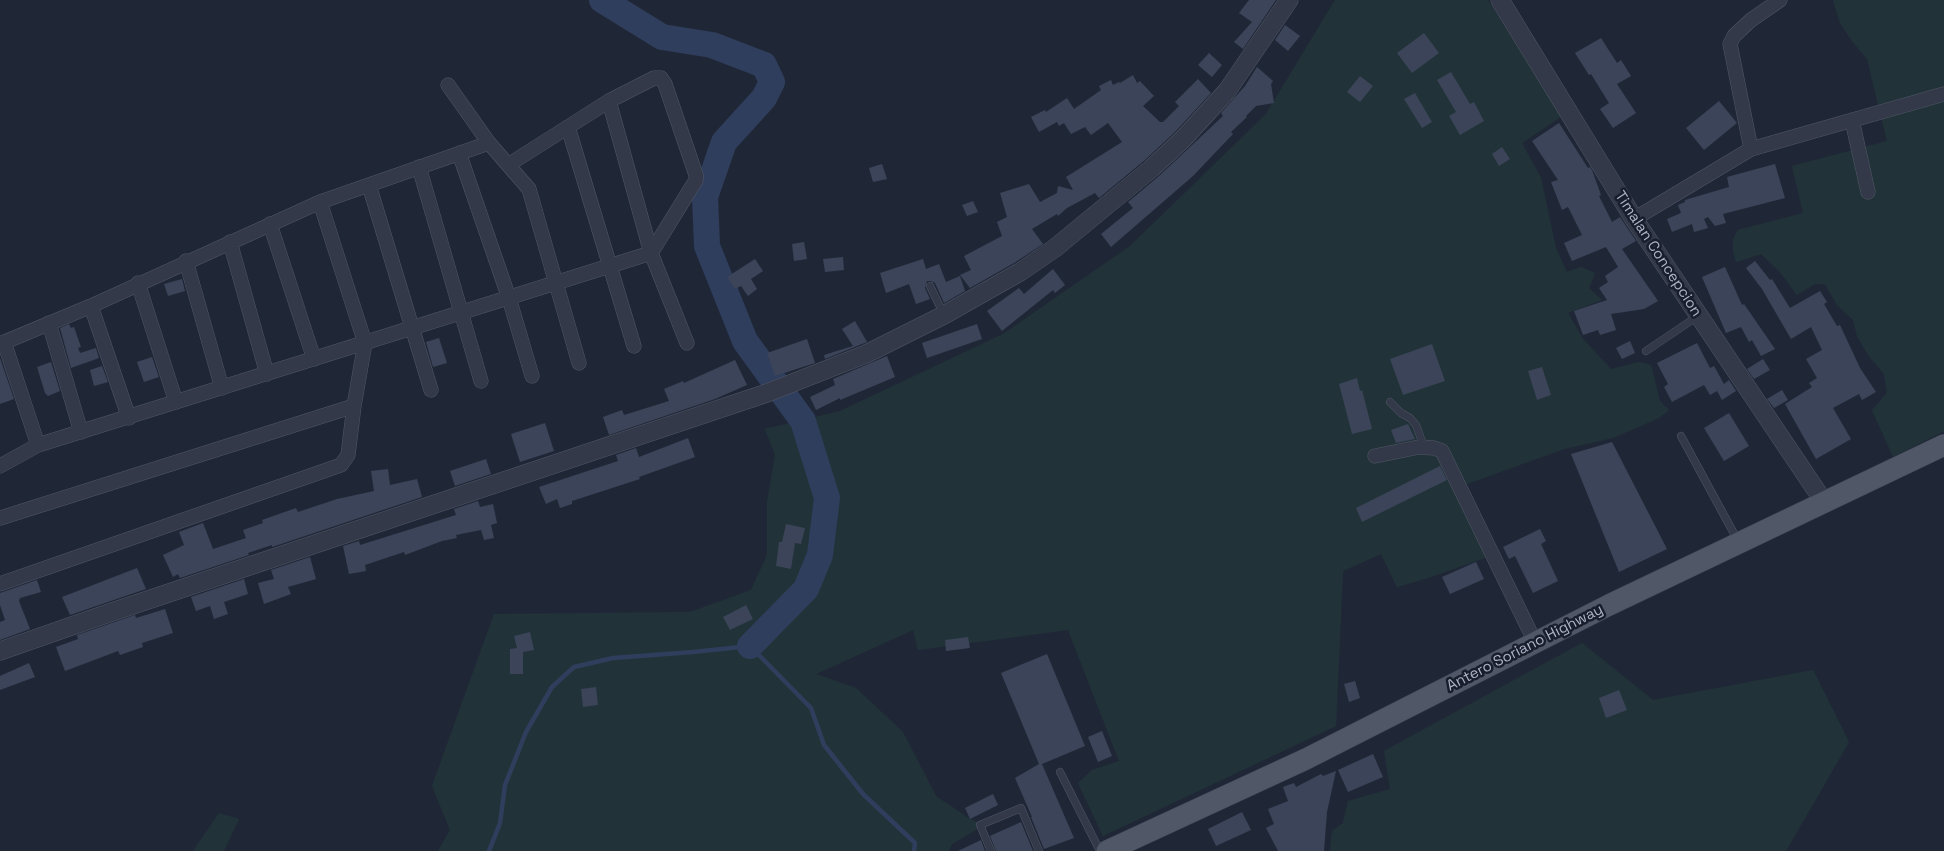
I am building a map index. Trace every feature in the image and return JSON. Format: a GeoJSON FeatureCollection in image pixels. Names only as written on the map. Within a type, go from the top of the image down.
{"type":"FeatureCollection","features":[{"type":"Feature","properties":{"kind":"main road","name":"Antero Soriano Highway"},"geometry":{"type":"LineString","coordinates":[[1107,851],[1306,758],[1536,644],[1609,605],[1944,445]]}},
{"type":"Feature","properties":{"kind":"street"},"geometry":{"type":"LineString","coordinates":[[0,651],[108,613],[767,393],[866,354],[944,315],[1020,272],[1055,248],[1152,168],[1184,138],[1227,91],[1289,0]]}},
{"type":"Feature","properties":{"kind":"street","name":"Timalan Concepcion"},"geometry":{"type":"LineString","coordinates":[[1500,0],[1634,219],[1824,502]]}},
{"type":"Feature","properties":{"kind":"street"},"geometry":{"type":"LineString","coordinates":[[1751,148],[1730,44],[1734,36],[1752,20],[1780,0]]}},
{"type":"Feature","properties":{"kind":"street"},"geometry":{"type":"LineString","coordinates":[[0,466],[38,446],[651,253],[695,184],[696,175],[665,84],[661,78],[654,78],[609,101],[508,165]]}},
{"type":"Feature","properties":{"kind":"street"},"geometry":{"type":"LineString","coordinates":[[448,85],[489,143],[529,189],[579,363]]}},
{"type":"Feature","properties":{"kind":"street"},"geometry":{"type":"LineString","coordinates":[[1634,219],[1751,148],[1944,94]]}},
{"type":"Feature","properties":{"kind":"street"},"geometry":{"type":"LineString","coordinates":[[609,101],[651,253],[688,343]]}},
{"type":"Feature","properties":{"kind":"street"},"geometry":{"type":"LineString","coordinates":[[1852,120],[1868,192]]}},
{"type":"Feature","properties":{"kind":"street"},"geometry":{"type":"LineString","coordinates":[[568,127],[634,346]]}},
{"type":"Feature","properties":{"kind":"street"},"geometry":{"type":"LineString","coordinates":[[38,446],[2,343],[90,306],[320,202],[489,143]]}},
{"type":"Feature","properties":{"kind":"street"},"geometry":{"type":"LineString","coordinates":[[460,153],[509,298],[532,376]]}},
{"type":"Feature","properties":{"kind":"street"},"geometry":{"type":"LineString","coordinates":[[419,167],[481,381]]}},
{"type":"Feature","properties":{"kind":"street"},"geometry":{"type":"LineString","coordinates":[[369,185],[431,390]]}},
{"type":"Feature","properties":{"kind":"street"},"geometry":{"type":"LineString","coordinates":[[0,584],[341,464],[348,455],[365,343],[320,202]]}},
{"type":"Feature","properties":{"kind":"street"},"geometry":{"type":"LineString","coordinates":[[270,224],[314,359]]}},
{"type":"Feature","properties":{"kind":"street"},"geometry":{"type":"LineString","coordinates":[[230,242],[267,374]]}},
{"type":"Feature","properties":{"kind":"street"},"geometry":{"type":"LineString","coordinates":[[186,262],[222,388]]}},
{"type":"Feature","properties":{"kind":"street"},"geometry":{"type":"LineString","coordinates":[[138,283],[176,402]]}},
{"type":"Feature","properties":{"kind":"street"},"geometry":{"type":"LineString","coordinates":[[90,306],[129,418]]}},
{"type":"Feature","properties":{"kind":"street"},"geometry":{"type":"LineString","coordinates":[[49,323],[82,432]]}},
{"type":"Feature","properties":{"kind":"street"},"geometry":{"type":"LineString","coordinates":[[0,518],[354,406]]}},
{"type":"Feature","properties":{"kind":"street"},"geometry":{"type":"LineString","coordinates":[[1374,456],[1424,448],[1442,451],[1536,644]]}},
{"type":"Feature","properties":{"kind":"lane"},"geometry":{"type":"LineString","coordinates":[[930,286],[944,315]]}},
{"type":"Feature","properties":{"kind":"lane"},"geometry":{"type":"LineString","coordinates":[[1646,350],[1698,316]]}},
{"type":"Feature","properties":{"kind":"lane"},"geometry":{"type":"LineString","coordinates":[[1390,402],[1416,425],[1424,448]]}},
{"type":"Feature","properties":{"kind":"lane"},"geometry":{"type":"LineString","coordinates":[[1681,436],[1739,543]]}},
{"type":"Feature","properties":{"kind":"lane"},"geometry":{"type":"LineString","coordinates":[[1060,772],[1100,851]]}},
{"type":"Feature","properties":{"kind":"lane"},"geometry":{"type":"LineString","coordinates":[[991,851],[980,825],[1020,808],[1039,851]]}},
{"type":"Feature","properties":{"kind":"shaded area"},"geometry":{"type":"Polygon","coordinates":[[[1335,0],[1488,0],[1562,116],[1522,143],[1541,178],[1556,248],[1567,272],[1581,267],[1595,273],[1589,288],[1602,300],[1568,313],[1583,339],[1611,369],[1639,362],[1651,365],[1660,401],[1669,410],[1659,418],[1613,438],[1564,449],[1459,487],[1493,555],[1397,587],[1381,554],[1343,571],[1336,726],[1103,836],[1078,783],[1092,770],[1119,761],[1068,630],[918,650],[913,630],[816,674],[856,688],[903,732],[936,796],[970,819],[984,825],[952,844],[949,851],[438,851],[450,830],[432,786],[494,614],[690,612],[751,590],[767,555],[767,502],[775,455],[765,429],[840,411],[1003,334],[1130,246],[1266,114],[1335,0]]]}},
{"type":"Feature","properties":{"kind":"shaded area"},"geometry":{"type":"Polygon","coordinates":[[[1833,0],[1944,0],[1944,431],[1893,457],[1872,410],[1887,393],[1884,374],[1868,355],[1857,336],[1853,320],[1837,305],[1825,284],[1815,284],[1797,295],[1780,272],[1761,254],[1736,262],[1733,252],[1733,239],[1738,230],[1803,213],[1792,166],[1887,141],[1867,59],[1840,23],[1833,0]]]}},
{"type":"Feature","properties":{"kind":"shaded area"},"geometry":{"type":"Polygon","coordinates":[[[1582,643],[1653,700],[1813,670],[1849,742],[1786,851],[1330,851],[1332,831],[1343,823],[1348,801],[1390,789],[1384,751],[1582,643]]]}},
{"type":"Feature","properties":{"kind":"shaded area"},"geometry":{"type":"Polygon","coordinates":[[[219,813],[239,819],[224,851],[193,851],[219,813]]]}},
{"type":"Feature","properties":{"kind":"building"},"geometry":{"type":"Polygon","coordinates":[[[1249,0],[1276,0],[1243,49],[1234,42],[1252,22],[1239,13],[1249,0]]]}},
{"type":"Feature","properties":{"kind":"building"},"geometry":{"type":"Polygon","coordinates":[[[1285,25],[1300,36],[1288,51],[1275,40],[1285,25]]]}},
{"type":"Feature","properties":{"kind":"building"},"geometry":{"type":"Polygon","coordinates":[[[1424,33],[1439,53],[1412,73],[1397,53],[1424,33]]]}},
{"type":"Feature","properties":{"kind":"building"},"geometry":{"type":"Polygon","coordinates":[[[1601,38],[1617,63],[1621,60],[1631,76],[1617,84],[1636,113],[1613,128],[1600,109],[1609,103],[1575,53],[1601,38]]]}},
{"type":"Feature","properties":{"kind":"building"},"geometry":{"type":"Polygon","coordinates":[[[1209,53],[1222,65],[1212,77],[1198,65],[1209,53]]]}},
{"type":"Feature","properties":{"kind":"building"},"geometry":{"type":"Polygon","coordinates":[[[1257,67],[1273,81],[1271,84],[1274,103],[1256,106],[1231,132],[1233,134],[1193,176],[1111,247],[1101,234],[1133,208],[1128,202],[1159,176],[1223,116],[1221,113],[1245,86],[1257,67]]]}},
{"type":"Feature","properties":{"kind":"building"},"geometry":{"type":"Polygon","coordinates":[[[1451,72],[1470,104],[1474,102],[1484,121],[1460,135],[1449,116],[1456,112],[1437,80],[1451,72]]]}},
{"type":"Feature","properties":{"kind":"building"},"geometry":{"type":"Polygon","coordinates":[[[1133,75],[1137,83],[1140,81],[1154,96],[1143,106],[1160,122],[1163,122],[1179,106],[1175,102],[1198,79],[1211,93],[1176,131],[1145,160],[1099,198],[1095,193],[1067,208],[1058,216],[1057,214],[1032,229],[1043,244],[970,288],[960,275],[971,270],[964,256],[1002,236],[997,222],[1007,217],[1000,193],[1029,184],[1040,202],[1057,193],[1058,186],[1073,190],[1066,177],[1122,142],[1108,123],[1091,135],[1085,127],[1071,134],[1064,123],[1059,126],[1057,122],[1039,132],[1031,117],[1045,110],[1046,112],[1067,98],[1074,109],[1101,90],[1099,86],[1111,80],[1113,85],[1120,83],[1133,75]]]}},
{"type":"Feature","properties":{"kind":"building"},"geometry":{"type":"Polygon","coordinates":[[[1360,76],[1373,86],[1360,102],[1347,92],[1360,76]]]}},
{"type":"Feature","properties":{"kind":"building"},"geometry":{"type":"Polygon","coordinates":[[[1415,93],[1432,122],[1422,128],[1404,99],[1415,93]]]}},
{"type":"Feature","properties":{"kind":"building"},"geometry":{"type":"Polygon","coordinates":[[[1719,101],[1737,123],[1704,150],[1686,128],[1719,101]]]}},
{"type":"Feature","properties":{"kind":"building"},"geometry":{"type":"Polygon","coordinates":[[[1559,123],[1588,168],[1590,167],[1592,170],[1601,195],[1599,196],[1612,222],[1620,217],[1636,241],[1622,249],[1658,301],[1644,309],[1611,314],[1616,330],[1600,335],[1598,330],[1583,335],[1574,311],[1607,300],[1599,288],[1608,282],[1605,276],[1618,267],[1606,247],[1572,261],[1564,243],[1582,235],[1568,207],[1562,210],[1551,182],[1558,180],[1532,141],[1559,123]]]}},
{"type":"Feature","properties":{"kind":"building"},"geometry":{"type":"Polygon","coordinates":[[[1502,147],[1510,159],[1499,166],[1492,154],[1502,147]]]}},
{"type":"Feature","properties":{"kind":"building"},"geometry":{"type":"Polygon","coordinates":[[[882,164],[887,179],[873,182],[869,168],[882,164]]]}},
{"type":"Feature","properties":{"kind":"building"},"geometry":{"type":"Polygon","coordinates":[[[1775,164],[1785,198],[1723,214],[1726,223],[1715,226],[1708,217],[1704,219],[1708,228],[1694,232],[1692,224],[1672,232],[1667,219],[1681,213],[1678,205],[1685,202],[1685,200],[1729,187],[1727,177],[1775,164]]]}},
{"type":"Feature","properties":{"kind":"building"},"geometry":{"type":"Polygon","coordinates":[[[973,201],[978,212],[967,216],[962,205],[973,201]]]}},
{"type":"Feature","properties":{"kind":"building"},"geometry":{"type":"Polygon","coordinates":[[[804,242],[807,259],[794,261],[792,244],[804,242]]]}},
{"type":"Feature","properties":{"kind":"building"},"geometry":{"type":"Polygon","coordinates":[[[843,257],[844,270],[825,272],[823,259],[843,257]]]}},
{"type":"Feature","properties":{"kind":"building"},"geometry":{"type":"Polygon","coordinates":[[[755,259],[763,271],[751,279],[757,289],[748,296],[741,286],[735,289],[727,277],[755,259]]]}},
{"type":"Feature","properties":{"kind":"building"},"geometry":{"type":"Polygon","coordinates":[[[923,259],[926,269],[939,264],[946,282],[960,276],[965,291],[944,303],[935,283],[927,281],[925,288],[930,299],[916,304],[909,284],[886,293],[880,273],[923,259]]]}},
{"type":"Feature","properties":{"kind":"building"},"geometry":{"type":"Polygon","coordinates":[[[1755,261],[1770,280],[1772,279],[1790,308],[1820,291],[1827,302],[1824,304],[1837,326],[1840,325],[1860,368],[1876,392],[1862,400],[1859,394],[1833,408],[1851,439],[1816,459],[1785,404],[1812,387],[1809,383],[1817,378],[1806,359],[1822,350],[1811,327],[1791,339],[1762,289],[1746,268],[1755,261]]]}},
{"type":"Feature","properties":{"kind":"building"},"geometry":{"type":"Polygon","coordinates":[[[1725,267],[1742,305],[1744,304],[1775,349],[1761,356],[1752,340],[1749,342],[1741,327],[1726,333],[1702,277],[1725,267]]]}},
{"type":"Feature","properties":{"kind":"building"},"geometry":{"type":"Polygon","coordinates":[[[1053,269],[1065,285],[1055,293],[1053,290],[1002,331],[987,311],[1019,288],[1024,294],[1053,269]]]}},
{"type":"Feature","properties":{"kind":"building"},"geometry":{"type":"Polygon","coordinates":[[[182,279],[185,291],[168,296],[164,284],[182,279]]]}},
{"type":"Feature","properties":{"kind":"building"},"geometry":{"type":"Polygon","coordinates":[[[855,321],[867,342],[825,359],[824,355],[853,346],[842,329],[855,321]]]}},
{"type":"Feature","properties":{"kind":"building"},"geometry":{"type":"Polygon","coordinates":[[[69,324],[71,328],[74,327],[81,347],[78,348],[80,353],[96,348],[99,358],[71,368],[60,328],[69,324]]]}},
{"type":"Feature","properties":{"kind":"building"},"geometry":{"type":"Polygon","coordinates":[[[977,324],[982,339],[927,358],[922,343],[977,324]]]}},
{"type":"Feature","properties":{"kind":"building"},"geometry":{"type":"Polygon","coordinates":[[[439,338],[447,363],[433,367],[426,342],[439,338]]]}},
{"type":"Feature","properties":{"kind":"building"},"geometry":{"type":"Polygon","coordinates":[[[807,339],[815,363],[775,376],[767,353],[807,339]]]}},
{"type":"Feature","properties":{"kind":"building"},"geometry":{"type":"Polygon","coordinates":[[[1630,341],[1635,353],[1622,359],[1616,348],[1630,341]]]}},
{"type":"Feature","properties":{"kind":"building"},"geometry":{"type":"Polygon","coordinates":[[[1697,343],[1710,368],[1714,366],[1724,384],[1729,380],[1736,391],[1722,400],[1717,391],[1710,395],[1704,385],[1672,402],[1664,387],[1668,384],[1657,363],[1697,343]]]}},
{"type":"Feature","properties":{"kind":"building"},"geometry":{"type":"Polygon","coordinates":[[[1432,344],[1445,381],[1403,395],[1390,359],[1432,344]]]}},
{"type":"Feature","properties":{"kind":"building"},"geometry":{"type":"Polygon","coordinates":[[[887,356],[895,377],[840,400],[840,398],[816,410],[810,397],[835,385],[833,379],[887,356]]]}},
{"type":"Feature","properties":{"kind":"building"},"geometry":{"type":"Polygon","coordinates":[[[152,357],[159,377],[144,382],[137,362],[152,357]]]}},
{"type":"Feature","properties":{"kind":"building"},"geometry":{"type":"Polygon","coordinates":[[[0,358],[14,399],[0,404],[0,358]]]}},
{"type":"Feature","properties":{"kind":"building"},"geometry":{"type":"Polygon","coordinates":[[[1763,359],[1770,370],[1754,379],[1747,369],[1763,359]]]}},
{"type":"Feature","properties":{"kind":"building"},"geometry":{"type":"Polygon","coordinates":[[[735,360],[747,385],[715,399],[609,435],[603,417],[622,410],[624,415],[669,401],[664,389],[683,381],[684,383],[735,360]]]}},
{"type":"Feature","properties":{"kind":"building"},"geometry":{"type":"Polygon","coordinates":[[[51,362],[60,391],[48,396],[45,393],[37,367],[51,362]]]}},
{"type":"Feature","properties":{"kind":"building"},"geometry":{"type":"Polygon","coordinates":[[[102,366],[108,382],[94,386],[90,370],[102,366]]]}},
{"type":"Feature","properties":{"kind":"building"},"geometry":{"type":"Polygon","coordinates":[[[1542,367],[1551,395],[1537,400],[1528,371],[1542,367]]]}},
{"type":"Feature","properties":{"kind":"building"},"geometry":{"type":"Polygon","coordinates":[[[1357,378],[1372,429],[1352,434],[1339,384],[1357,378]]]}},
{"type":"Feature","properties":{"kind":"building"},"geometry":{"type":"Polygon","coordinates":[[[1782,390],[1788,400],[1774,408],[1767,399],[1782,390]]]}},
{"type":"Feature","properties":{"kind":"building"},"geometry":{"type":"Polygon","coordinates":[[[1729,413],[1749,446],[1724,461],[1704,428],[1729,413]]]}},
{"type":"Feature","properties":{"kind":"building"},"geometry":{"type":"Polygon","coordinates":[[[545,423],[554,451],[520,462],[511,434],[545,423]]]}},
{"type":"Feature","properties":{"kind":"building"},"geometry":{"type":"Polygon","coordinates":[[[1408,424],[1415,439],[1396,443],[1391,430],[1408,424]]]}},
{"type":"Feature","properties":{"kind":"building"},"geometry":{"type":"Polygon","coordinates":[[[688,438],[695,457],[639,477],[640,479],[572,501],[572,504],[560,508],[557,499],[546,504],[539,487],[618,461],[616,455],[636,448],[639,457],[688,438]]]}},
{"type":"Feature","properties":{"kind":"building"},"geometry":{"type":"Polygon","coordinates":[[[1612,442],[1667,549],[1619,572],[1571,454],[1612,442]]]}},
{"type":"Feature","properties":{"kind":"building"},"geometry":{"type":"Polygon","coordinates":[[[486,459],[491,474],[455,486],[450,471],[486,459]]]}},
{"type":"Feature","properties":{"kind":"building"},"geometry":{"type":"Polygon","coordinates":[[[1440,466],[1447,480],[1362,522],[1356,508],[1440,466]]]}},
{"type":"Feature","properties":{"kind":"building"},"geometry":{"type":"Polygon","coordinates":[[[388,469],[390,485],[417,479],[422,497],[272,547],[272,545],[248,553],[249,555],[180,578],[178,574],[173,577],[163,555],[184,545],[179,532],[203,523],[213,549],[246,538],[243,530],[263,523],[262,520],[296,508],[298,512],[337,499],[374,491],[371,471],[388,469]]]}},
{"type":"Feature","properties":{"kind":"building"},"geometry":{"type":"Polygon","coordinates":[[[478,501],[480,507],[493,504],[497,523],[491,525],[494,538],[484,540],[481,530],[456,535],[457,538],[442,541],[405,555],[404,552],[365,565],[366,571],[349,574],[343,546],[359,541],[360,545],[456,515],[454,509],[478,501]]]}},
{"type":"Feature","properties":{"kind":"building"},"geometry":{"type":"Polygon","coordinates":[[[786,524],[805,528],[801,544],[795,543],[791,569],[776,566],[779,542],[782,542],[786,524]]]}},
{"type":"Feature","properties":{"kind":"building"},"geometry":{"type":"Polygon","coordinates":[[[1540,529],[1546,541],[1541,544],[1558,581],[1533,593],[1515,556],[1509,559],[1503,547],[1540,529]]]}},
{"type":"Feature","properties":{"kind":"building"},"geometry":{"type":"Polygon","coordinates":[[[310,557],[316,579],[288,587],[291,594],[264,604],[258,583],[274,579],[271,570],[310,557]]]}},
{"type":"Feature","properties":{"kind":"building"},"geometry":{"type":"Polygon","coordinates":[[[1476,562],[1484,579],[1450,594],[1442,577],[1476,562]]]}},
{"type":"Feature","properties":{"kind":"building"},"geometry":{"type":"Polygon","coordinates":[[[137,568],[146,589],[70,615],[62,597],[137,568]]]}},
{"type":"Feature","properties":{"kind":"building"},"geometry":{"type":"Polygon","coordinates":[[[244,579],[248,594],[224,602],[228,614],[214,619],[210,606],[196,611],[191,597],[244,579]]]}},
{"type":"Feature","properties":{"kind":"building"},"geometry":{"type":"Polygon","coordinates":[[[37,580],[41,592],[20,598],[19,601],[30,629],[0,640],[0,622],[5,620],[0,605],[0,593],[37,580]]]}},
{"type":"Feature","properties":{"kind":"building"},"geometry":{"type":"Polygon","coordinates":[[[746,605],[753,619],[730,630],[723,617],[746,605]]]}},
{"type":"Feature","properties":{"kind":"building"},"geometry":{"type":"Polygon","coordinates":[[[165,609],[173,633],[142,643],[143,647],[120,655],[118,651],[65,671],[56,647],[78,639],[77,635],[135,615],[136,618],[165,609]]]}},
{"type":"Feature","properties":{"kind":"building"},"geometry":{"type":"Polygon","coordinates":[[[530,632],[534,650],[523,652],[523,674],[510,674],[510,649],[517,648],[514,636],[530,632]]]}},
{"type":"Feature","properties":{"kind":"building"},"geometry":{"type":"Polygon","coordinates":[[[968,637],[970,648],[946,651],[945,640],[968,637]]]}},
{"type":"Feature","properties":{"kind":"building"},"geometry":{"type":"Polygon","coordinates":[[[1047,654],[1085,746],[1042,764],[1074,838],[1044,849],[1015,778],[1039,764],[1001,673],[1047,654]]]}},
{"type":"Feature","properties":{"kind":"building"},"geometry":{"type":"Polygon","coordinates":[[[29,663],[35,677],[0,690],[0,676],[29,663]]]}},
{"type":"Feature","properties":{"kind":"building"},"geometry":{"type":"Polygon","coordinates":[[[1355,681],[1360,698],[1349,702],[1344,684],[1355,681]]]}},
{"type":"Feature","properties":{"kind":"building"},"geometry":{"type":"Polygon","coordinates":[[[596,687],[598,705],[583,707],[581,689],[596,687]]]}},
{"type":"Feature","properties":{"kind":"building"},"geometry":{"type":"Polygon","coordinates":[[[1619,690],[1627,710],[1606,718],[1599,698],[1619,690]]]}},
{"type":"Feature","properties":{"kind":"building"},"geometry":{"type":"Polygon","coordinates":[[[1102,731],[1112,756],[1098,762],[1088,737],[1102,731]]]}},
{"type":"Feature","properties":{"kind":"building"},"geometry":{"type":"Polygon","coordinates":[[[1373,754],[1383,777],[1348,792],[1338,770],[1373,754]]]}},
{"type":"Feature","properties":{"kind":"building"},"geometry":{"type":"Polygon","coordinates":[[[1336,771],[1327,812],[1324,851],[1278,851],[1266,828],[1274,824],[1268,809],[1288,801],[1283,787],[1294,783],[1296,787],[1321,774],[1323,776],[1336,771]]]}},
{"type":"Feature","properties":{"kind":"building"},"geometry":{"type":"Polygon","coordinates":[[[993,794],[998,805],[970,819],[965,808],[993,794]]]}},
{"type":"Feature","properties":{"kind":"building"},"geometry":{"type":"Polygon","coordinates":[[[1242,812],[1251,830],[1216,846],[1208,829],[1242,812]]]}},
{"type":"Feature","properties":{"kind":"building"},"geometry":{"type":"Polygon","coordinates":[[[1021,822],[1033,851],[996,851],[990,836],[1021,822]]]}},
{"type":"Feature","properties":{"kind":"building"},"geometry":{"type":"Polygon","coordinates":[[[981,840],[985,851],[958,851],[981,840]]]}},
{"type":"Feature","properties":{"kind":"waterway"},"geometry":{"type":"LineString","coordinates":[[602,0],[662,37],[712,45],[764,65],[772,82],[764,98],[724,142],[705,197],[707,246],[745,341],[803,421],[827,498],[820,555],[806,589],[750,646]]}},
{"type":"Feature","properties":{"kind":"waterway"},"geometry":{"type":"LineString","coordinates":[[489,851],[500,823],[505,785],[526,732],[552,687],[574,667],[613,658],[750,646],[811,708],[824,745],[863,794],[915,843],[914,851]]}}]}
